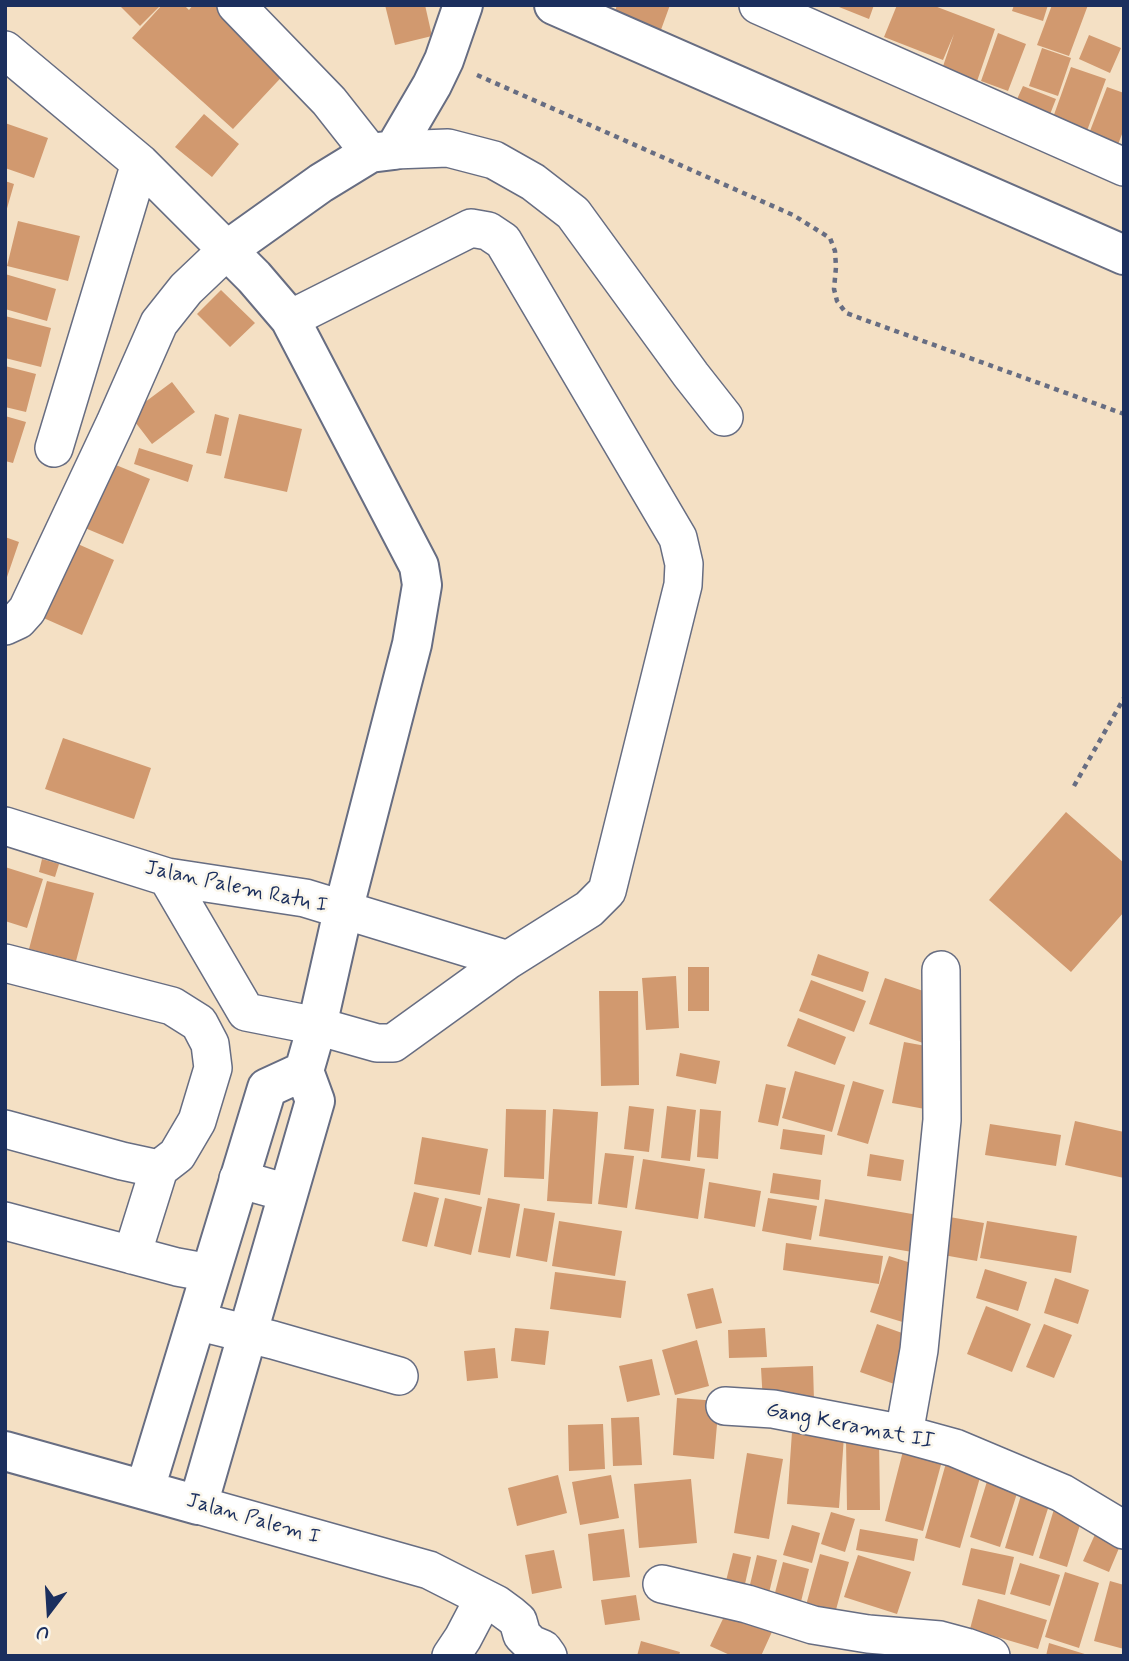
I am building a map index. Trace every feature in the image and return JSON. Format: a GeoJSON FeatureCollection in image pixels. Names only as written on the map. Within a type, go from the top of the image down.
{"type":"FeatureCollection","features":[{"type":"Feature","properties":{"kind":"street"},"geometry":{"type":"LineString","coordinates":[[236,5],[329,101],[391,142],[448,148],[494,160],[533,182],[573,213],[724,417]]}},
{"type":"Feature","properties":{"kind":"street"},"geometry":{"type":"LineString","coordinates":[[5,626],[18,620],[27,610],[159,323],[186,289],[227,250],[321,183],[391,142],[438,73],[463,5]]}},
{"type":"Feature","properties":{"kind":"street"},"geometry":{"type":"LineString","coordinates":[[554,5],[1124,255]]}},
{"type":"Feature","properties":{"kind":"street"},"geometry":{"type":"LineString","coordinates":[[758,5],[1124,167]]}},
{"type":"Feature","properties":{"kind":"street"},"geometry":{"type":"LineString","coordinates":[[5,50],[140,163],[254,277],[290,319],[419,566],[422,584],[412,644],[304,1071],[315,1101],[198,1505]]}},
{"type":"Feature","properties":{"kind":"street"},"geometry":{"type":"LineString","coordinates":[[54,448],[140,163]]}},
{"type":"Feature","properties":{"kind":"street"},"geometry":{"type":"LineString","coordinates":[[167,877],[246,1012],[317,1026],[377,1043],[393,1043],[508,960],[590,909],[607,891],[683,585],[684,564],[678,538],[503,241],[488,231],[471,228],[290,319]]}},
{"type":"Feature","properties":{"kind":"street","name":"Jalan Palem Ratu I"},"geometry":{"type":"LineString","coordinates":[[5,826],[167,877],[304,898],[508,960]]}},
{"type":"Feature","properties":{"kind":"street"},"geometry":{"type":"LineString","coordinates":[[5,963],[172,1006],[199,1023],[210,1044],[213,1068],[197,1121],[177,1155],[159,1168],[132,1255]]}},
{"type":"Feature","properties":{"kind":"street"},"geometry":{"type":"LineString","coordinates":[[904,1434],[919,1350],[942,1120],[941,970]]}},
{"type":"Feature","properties":{"kind":"street"},"geometry":{"type":"LineString","coordinates":[[145,1489],[267,1088],[304,1071]]}},
{"type":"Feature","properties":{"kind":"street"},"geometry":{"type":"LineString","coordinates":[[5,1129],[122,1161],[159,1168]]}},
{"type":"Feature","properties":{"kind":"street"},"geometry":{"type":"LineString","coordinates":[[239,1179],[288,1193]]}},
{"type":"Feature","properties":{"kind":"street"},"geometry":{"type":"LineString","coordinates":[[5,1221],[210,1273]]}},
{"type":"Feature","properties":{"kind":"street"},"geometry":{"type":"LineString","coordinates":[[196,1321],[399,1376]]}},
{"type":"Feature","properties":{"kind":"street","name":"Gang Keramat II"},"geometry":{"type":"LineString","coordinates":[[726,1406],[773,1409],[904,1434],[956,1448],[1062,1493],[1124,1530]]}},
{"type":"Feature","properties":{"kind":"street","name":"Jalan Palem I"},"geometry":{"type":"LineString","coordinates":[[5,1451],[429,1570],[503,1609]]}},
{"type":"Feature","properties":{"kind":"street"},"geometry":{"type":"LineString","coordinates":[[662,1584],[747,1604],[813,1625],[868,1634],[940,1640],[973,1653]]}},
{"type":"Feature","properties":{"kind":"street"},"geometry":{"type":"LineString","coordinates":[[451,1656],[463,1638],[503,1609]]}},
{"type":"Feature","properties":{"kind":"street"},"geometry":{"type":"LineString","coordinates":[[503,1609],[522,1635],[531,1644],[544,1649],[548,1656]]}},
{"type":"Feature","properties":{"kind":"street"},"geometry":{"type":"LineString","coordinates":[[503,1609],[548,1628],[556,1635],[563,1656]]}},
{"type":"Feature","properties":{"kind":"path"},"geometry":{"type":"LineString","coordinates":[[438,73],[793,215],[830,237],[835,251],[834,289],[837,301],[846,313],[1124,414]]}},
{"type":"Feature","properties":{"kind":"path"},"geometry":{"type":"LineString","coordinates":[[1074,786],[1124,698]]}},
{"type":"Feature","properties":{"kind":"building"},"geometry":{"type":"Polygon","coordinates":[[[119,5],[161,5],[140,26],[119,5]]]}},
{"type":"Feature","properties":{"kind":"building"},"geometry":{"type":"Polygon","coordinates":[[[162,5],[184,5],[189,10],[193,5],[220,5],[290,68],[233,129],[132,38],[162,5]]]}},
{"type":"Feature","properties":{"kind":"building"},"geometry":{"type":"Polygon","coordinates":[[[385,5],[425,5],[432,36],[395,45],[385,5]]]}},
{"type":"Feature","properties":{"kind":"building"},"geometry":{"type":"Polygon","coordinates":[[[617,5],[670,5],[658,38],[612,20],[617,5]]]}},
{"type":"Feature","properties":{"kind":"building"},"geometry":{"type":"Polygon","coordinates":[[[834,5],[874,5],[869,19],[834,5]]]}},
{"type":"Feature","properties":{"kind":"building"},"geometry":{"type":"Polygon","coordinates":[[[897,5],[932,5],[995,29],[974,90],[939,78],[954,34],[943,60],[884,37],[897,5]]]}},
{"type":"Feature","properties":{"kind":"building"},"geometry":{"type":"Polygon","coordinates":[[[1014,5],[1048,5],[1043,21],[1012,11],[1014,5]]]}},
{"type":"Feature","properties":{"kind":"building"},"geometry":{"type":"Polygon","coordinates":[[[1052,5],[1088,5],[1069,56],[1037,45],[1052,5]]]}},
{"type":"Feature","properties":{"kind":"building"},"geometry":{"type":"Polygon","coordinates":[[[998,33],[1026,44],[1008,91],[981,81],[998,33]]]}},
{"type":"Feature","properties":{"kind":"building"},"geometry":{"type":"Polygon","coordinates":[[[1089,35],[1121,48],[1110,73],[1079,59],[1089,35]]]}},
{"type":"Feature","properties":{"kind":"building"},"geometry":{"type":"Polygon","coordinates":[[[1042,48],[1071,58],[1058,96],[1029,86],[1042,48]]]}},
{"type":"Feature","properties":{"kind":"building"},"geometry":{"type":"Polygon","coordinates":[[[1071,67],[1106,79],[1084,139],[1050,126],[1071,67]]]}},
{"type":"Feature","properties":{"kind":"building"},"geometry":{"type":"Polygon","coordinates":[[[1023,86],[1056,99],[1047,122],[1013,108],[1023,86]]]}},
{"type":"Feature","properties":{"kind":"building"},"geometry":{"type":"Polygon","coordinates":[[[1107,87],[1124,93],[1124,129],[1112,160],[1083,149],[1107,87]]]}},
{"type":"Feature","properties":{"kind":"building"},"geometry":{"type":"Polygon","coordinates":[[[204,114],[239,144],[212,177],[175,147],[204,114]]]}},
{"type":"Feature","properties":{"kind":"building"},"geometry":{"type":"Polygon","coordinates":[[[5,123],[48,138],[34,178],[5,168],[5,123]]]}},
{"type":"Feature","properties":{"kind":"building"},"geometry":{"type":"Polygon","coordinates":[[[5,181],[14,184],[6,212],[5,212],[5,181]]]}},
{"type":"Feature","properties":{"kind":"building"},"geometry":{"type":"Polygon","coordinates":[[[18,221],[80,236],[68,281],[7,266],[18,221]]]}},
{"type":"Feature","properties":{"kind":"building"},"geometry":{"type":"Polygon","coordinates":[[[5,274],[56,289],[47,321],[5,309],[5,274]]]}},
{"type":"Feature","properties":{"kind":"building"},"geometry":{"type":"Polygon","coordinates":[[[221,290],[255,323],[230,347],[197,314],[221,290]]]}},
{"type":"Feature","properties":{"kind":"building"},"geometry":{"type":"Polygon","coordinates":[[[5,316],[51,328],[41,367],[5,358],[5,316]]]}},
{"type":"Feature","properties":{"kind":"building"},"geometry":{"type":"Polygon","coordinates":[[[5,366],[36,374],[26,412],[5,407],[5,366]]]}},
{"type":"Feature","properties":{"kind":"building"},"geometry":{"type":"Polygon","coordinates":[[[172,382],[195,412],[152,444],[129,414],[172,382]]]}},
{"type":"Feature","properties":{"kind":"building"},"geometry":{"type":"Polygon","coordinates":[[[215,414],[229,418],[221,456],[206,453],[215,414]]]}},
{"type":"Feature","properties":{"kind":"building"},"geometry":{"type":"Polygon","coordinates":[[[239,414],[302,429],[287,492],[224,478],[239,414]]]}},
{"type":"Feature","properties":{"kind":"building"},"geometry":{"type":"Polygon","coordinates":[[[5,416],[26,422],[13,463],[5,461],[5,416]]]}},
{"type":"Feature","properties":{"kind":"building"},"geometry":{"type":"Polygon","coordinates":[[[139,448],[193,465],[188,482],[134,464],[139,448]]]}},
{"type":"Feature","properties":{"kind":"building"},"geometry":{"type":"Polygon","coordinates":[[[111,463],[150,479],[123,544],[85,528],[111,463]]]}},
{"type":"Feature","properties":{"kind":"building"},"geometry":{"type":"Polygon","coordinates":[[[5,537],[19,542],[6,580],[5,580],[5,537]]]}},
{"type":"Feature","properties":{"kind":"building"},"geometry":{"type":"Polygon","coordinates":[[[71,541],[114,560],[82,635],[39,616],[71,541]]]}},
{"type":"Feature","properties":{"kind":"building"},"geometry":{"type":"Polygon","coordinates":[[[63,738],[151,768],[134,819],[45,789],[63,738]]]}},
{"type":"Feature","properties":{"kind":"building"},"geometry":{"type":"Polygon","coordinates":[[[1066,812],[1124,863],[1124,912],[1071,972],[989,900],[1066,812]]]}},
{"type":"Feature","properties":{"kind":"building"},"geometry":{"type":"Polygon","coordinates":[[[42,859],[59,864],[55,877],[39,872],[42,859]]]}},
{"type":"Feature","properties":{"kind":"building"},"geometry":{"type":"Polygon","coordinates":[[[5,867],[43,879],[27,928],[5,921],[5,867]]]}},
{"type":"Feature","properties":{"kind":"building"},"geometry":{"type":"Polygon","coordinates":[[[47,881],[94,893],[76,961],[29,949],[47,881]]]}},
{"type":"Feature","properties":{"kind":"building"},"geometry":{"type":"Polygon","coordinates":[[[818,954],[869,972],[863,992],[811,975],[818,954]]]}},
{"type":"Feature","properties":{"kind":"building"},"geometry":{"type":"Polygon","coordinates":[[[688,967],[709,967],[709,1011],[688,1011],[688,967]]]}},
{"type":"Feature","properties":{"kind":"building"},"geometry":{"type":"Polygon","coordinates":[[[676,976],[679,1028],[646,1030],[642,978],[676,976]]]}},
{"type":"Feature","properties":{"kind":"building"},"geometry":{"type":"Polygon","coordinates":[[[885,978],[938,996],[923,1043],[869,1024],[885,978]]]}},
{"type":"Feature","properties":{"kind":"building"},"geometry":{"type":"Polygon","coordinates":[[[811,980],[866,1001],[854,1032],[799,1011],[811,980]]]}},
{"type":"Feature","properties":{"kind":"building"},"geometry":{"type":"Polygon","coordinates":[[[599,991],[638,991],[639,1085],[601,1086],[599,991]]]}},
{"type":"Feature","properties":{"kind":"building"},"geometry":{"type":"Polygon","coordinates":[[[798,1018],[846,1037],[835,1065],[787,1046],[798,1018]]]}},
{"type":"Feature","properties":{"kind":"building"},"geometry":{"type":"Polygon","coordinates":[[[904,1042],[937,1048],[925,1109],[892,1103],[904,1042]]]}},
{"type":"Feature","properties":{"kind":"building"},"geometry":{"type":"Polygon","coordinates":[[[680,1053],[720,1061],[716,1084],[676,1076],[680,1053]]]}},
{"type":"Feature","properties":{"kind":"building"},"geometry":{"type":"Polygon","coordinates":[[[795,1071],[845,1085],[832,1132],[782,1118],[795,1071]]]}},
{"type":"Feature","properties":{"kind":"building"},"geometry":{"type":"Polygon","coordinates":[[[853,1081],[884,1090],[868,1144],[837,1135],[853,1081]]]}},
{"type":"Feature","properties":{"kind":"building"},"geometry":{"type":"Polygon","coordinates":[[[766,1084],[786,1088],[778,1126],[758,1122],[766,1084]]]}},
{"type":"Feature","properties":{"kind":"building"},"geometry":{"type":"Polygon","coordinates":[[[629,1106],[654,1109],[649,1152],[624,1149],[629,1106]]]}},
{"type":"Feature","properties":{"kind":"building"},"geometry":{"type":"Polygon","coordinates":[[[667,1106],[696,1110],[690,1161],[661,1158],[667,1106]]]}},
{"type":"Feature","properties":{"kind":"building"},"geometry":{"type":"Polygon","coordinates":[[[506,1109],[546,1110],[544,1179],[504,1177],[506,1109]]]}},
{"type":"Feature","properties":{"kind":"building"},"geometry":{"type":"Polygon","coordinates":[[[553,1109],[598,1112],[592,1204],[547,1201],[553,1109]]]}},
{"type":"Feature","properties":{"kind":"building"},"geometry":{"type":"Polygon","coordinates":[[[700,1109],[721,1111],[718,1159],[697,1157],[700,1109]]]}},
{"type":"Feature","properties":{"kind":"building"},"geometry":{"type":"Polygon","coordinates":[[[1075,1121],[1124,1132],[1124,1178],[1065,1165],[1075,1121]]]}},
{"type":"Feature","properties":{"kind":"building"},"geometry":{"type":"Polygon","coordinates":[[[990,1124],[1061,1135],[1056,1166],[985,1155],[990,1124]]]}},
{"type":"Feature","properties":{"kind":"building"},"geometry":{"type":"Polygon","coordinates":[[[783,1129],[825,1135],[822,1155],[780,1149],[783,1129]]]}},
{"type":"Feature","properties":{"kind":"building"},"geometry":{"type":"Polygon","coordinates":[[[422,1137],[488,1149],[480,1195],[414,1184],[422,1137]]]}},
{"type":"Feature","properties":{"kind":"building"},"geometry":{"type":"Polygon","coordinates":[[[605,1153],[634,1156],[627,1208],[598,1204],[605,1153]]]}},
{"type":"Feature","properties":{"kind":"building"},"geometry":{"type":"Polygon","coordinates":[[[870,1154],[904,1160],[901,1181],[867,1176],[870,1154]]]}},
{"type":"Feature","properties":{"kind":"building"},"geometry":{"type":"Polygon","coordinates":[[[643,1159],[705,1169],[698,1219],[635,1209],[643,1159]]]}},
{"type":"Feature","properties":{"kind":"building"},"geometry":{"type":"Polygon","coordinates":[[[773,1173],[821,1180],[819,1200],[770,1193],[773,1173]]]}},
{"type":"Feature","properties":{"kind":"building"},"geometry":{"type":"Polygon","coordinates":[[[709,1182],[761,1191],[755,1227],[704,1218],[709,1182]]]}},
{"type":"Feature","properties":{"kind":"building"},"geometry":{"type":"Polygon","coordinates":[[[414,1192],[439,1198],[427,1247],[402,1241],[414,1192]]]}},
{"type":"Feature","properties":{"kind":"building"},"geometry":{"type":"Polygon","coordinates":[[[445,1198],[482,1207],[471,1255],[434,1246],[445,1198]]]}},
{"type":"Feature","properties":{"kind":"building"},"geometry":{"type":"Polygon","coordinates":[[[488,1198],[520,1204],[510,1258],[478,1252],[488,1198]]]}},
{"type":"Feature","properties":{"kind":"building"},"geometry":{"type":"Polygon","coordinates":[[[768,1198],[817,1206],[811,1240],[762,1231],[768,1198]]]}},
{"type":"Feature","properties":{"kind":"building"},"geometry":{"type":"Polygon","coordinates":[[[825,1199],[918,1215],[912,1252],[819,1236],[825,1199]]]}},
{"type":"Feature","properties":{"kind":"building"},"geometry":{"type":"Polygon","coordinates":[[[524,1208],[555,1213],[547,1262],[516,1256],[524,1208]]]}},
{"type":"Feature","properties":{"kind":"building"},"geometry":{"type":"Polygon","coordinates":[[[938,1215],[984,1223],[977,1261],[932,1253],[938,1215]]]}},
{"type":"Feature","properties":{"kind":"building"},"geometry":{"type":"Polygon","coordinates":[[[559,1221],[622,1231],[615,1276],[552,1266],[559,1221]]]}},
{"type":"Feature","properties":{"kind":"building"},"geometry":{"type":"Polygon","coordinates":[[[987,1221],[1077,1236],[1071,1273],[980,1258],[987,1221]]]}},
{"type":"Feature","properties":{"kind":"building"},"geometry":{"type":"Polygon","coordinates":[[[786,1243],[883,1256],[879,1284],[783,1270],[786,1243]]]}},
{"type":"Feature","properties":{"kind":"building"},"geometry":{"type":"Polygon","coordinates":[[[889,1256],[927,1268],[909,1324],[870,1312],[889,1256]]]}},
{"type":"Feature","properties":{"kind":"building"},"geometry":{"type":"Polygon","coordinates":[[[985,1269],[1027,1282],[1018,1311],[976,1298],[985,1269]]]}},
{"type":"Feature","properties":{"kind":"building"},"geometry":{"type":"Polygon","coordinates":[[[555,1272],[626,1281],[621,1318],[550,1309],[555,1272]]]}},
{"type":"Feature","properties":{"kind":"building"},"geometry":{"type":"Polygon","coordinates":[[[1055,1278],[1089,1290],[1078,1324],[1044,1313],[1055,1278]]]}},
{"type":"Feature","properties":{"kind":"building"},"geometry":{"type":"Polygon","coordinates":[[[713,1288],[722,1323],[696,1329],[687,1294],[713,1288]]]}},
{"type":"Feature","properties":{"kind":"building"},"geometry":{"type":"Polygon","coordinates":[[[986,1306],[1031,1324],[1012,1372],[967,1354],[986,1306]]]}},
{"type":"Feature","properties":{"kind":"building"},"geometry":{"type":"Polygon","coordinates":[[[877,1324],[916,1338],[900,1386],[860,1372],[877,1324]]]}},
{"type":"Feature","properties":{"kind":"building"},"geometry":{"type":"Polygon","coordinates":[[[1044,1324],[1072,1335],[1054,1378],[1026,1367],[1044,1324]]]}},
{"type":"Feature","properties":{"kind":"building"},"geometry":{"type":"Polygon","coordinates":[[[515,1328],[549,1331],[545,1365],[511,1361],[515,1328]]]}},
{"type":"Feature","properties":{"kind":"building"},"geometry":{"type":"Polygon","coordinates":[[[765,1328],[767,1357],[729,1358],[728,1330],[765,1328]]]}},
{"type":"Feature","properties":{"kind":"building"},"geometry":{"type":"Polygon","coordinates":[[[697,1340],[709,1386],[675,1395],[662,1350],[697,1340]]]}},
{"type":"Feature","properties":{"kind":"building"},"geometry":{"type":"Polygon","coordinates":[[[495,1348],[498,1378],[467,1381],[464,1351],[495,1348]]]}},
{"type":"Feature","properties":{"kind":"building"},"geometry":{"type":"Polygon","coordinates":[[[652,1359],[660,1395],[627,1402],[619,1366],[652,1359]]]}},
{"type":"Feature","properties":{"kind":"building"},"geometry":{"type":"Polygon","coordinates":[[[813,1366],[814,1401],[763,1403],[761,1368],[813,1366]]]}},
{"type":"Feature","properties":{"kind":"building"},"geometry":{"type":"Polygon","coordinates":[[[677,1398],[719,1401],[714,1459],[673,1455],[677,1398]]]}},
{"type":"Feature","properties":{"kind":"building"},"geometry":{"type":"Polygon","coordinates":[[[639,1417],[642,1465],[613,1466],[611,1418],[639,1417]]]}},
{"type":"Feature","properties":{"kind":"building"},"geometry":{"type":"Polygon","coordinates":[[[603,1424],[605,1469],[569,1471],[568,1425],[603,1424]]]}},
{"type":"Feature","properties":{"kind":"building"},"geometry":{"type":"Polygon","coordinates":[[[792,1432],[844,1436],[839,1508],[787,1504],[792,1432]]]}},
{"type":"Feature","properties":{"kind":"building"},"geometry":{"type":"Polygon","coordinates":[[[846,1438],[879,1438],[880,1510],[847,1510],[846,1438]]]}},
{"type":"Feature","properties":{"kind":"building"},"geometry":{"type":"Polygon","coordinates":[[[903,1451],[942,1461],[923,1531],[885,1521],[903,1451]]]}},
{"type":"Feature","properties":{"kind":"building"},"geometry":{"type":"Polygon","coordinates":[[[747,1453],[783,1459],[769,1539],[734,1533],[747,1453]]]}},
{"type":"Feature","properties":{"kind":"building"},"geometry":{"type":"Polygon","coordinates":[[[946,1463],[981,1474],[960,1548],[925,1538],[946,1463]]]}},
{"type":"Feature","properties":{"kind":"building"},"geometry":{"type":"Polygon","coordinates":[[[558,1475],[567,1513],[517,1526],[508,1488],[558,1475]]]}},
{"type":"Feature","properties":{"kind":"building"},"geometry":{"type":"Polygon","coordinates":[[[611,1475],[619,1518],[580,1525],[572,1482],[611,1475]]]}},
{"type":"Feature","properties":{"kind":"building"},"geometry":{"type":"Polygon","coordinates":[[[988,1478],[1019,1487],[1000,1547],[970,1537],[988,1478]]]}},
{"type":"Feature","properties":{"kind":"building"},"geometry":{"type":"Polygon","coordinates":[[[691,1479],[697,1543],[639,1548],[634,1484],[691,1479]]]}},
{"type":"Feature","properties":{"kind":"building"},"geometry":{"type":"Polygon","coordinates":[[[1022,1492],[1050,1502],[1033,1556],[1005,1548],[1022,1492]]]}},
{"type":"Feature","properties":{"kind":"building"},"geometry":{"type":"Polygon","coordinates":[[[1055,1506],[1083,1515],[1067,1567],[1039,1558],[1055,1506]]]}},
{"type":"Feature","properties":{"kind":"building"},"geometry":{"type":"Polygon","coordinates":[[[831,1512],[855,1519],[845,1552],[821,1544],[831,1512]]]}},
{"type":"Feature","properties":{"kind":"building"},"geometry":{"type":"Polygon","coordinates":[[[792,1525],[820,1533],[812,1563],[783,1555],[792,1525]]]}},
{"type":"Feature","properties":{"kind":"building"},"geometry":{"type":"Polygon","coordinates":[[[624,1529],[630,1577],[593,1581],[588,1534],[624,1529]]]}},
{"type":"Feature","properties":{"kind":"building"},"geometry":{"type":"Polygon","coordinates":[[[860,1529],[918,1539],[914,1561],[856,1550],[860,1529]]]}},
{"type":"Feature","properties":{"kind":"building"},"geometry":{"type":"Polygon","coordinates":[[[1097,1530],[1122,1541],[1109,1572],[1083,1561],[1097,1530]]]}},
{"type":"Feature","properties":{"kind":"building"},"geometry":{"type":"Polygon","coordinates":[[[971,1548],[1014,1557],[1005,1595],[962,1585],[971,1548]]]}},
{"type":"Feature","properties":{"kind":"building"},"geometry":{"type":"Polygon","coordinates":[[[554,1550],[562,1588],[532,1594],[525,1555],[554,1550]]]}},
{"type":"Feature","properties":{"kind":"building"},"geometry":{"type":"Polygon","coordinates":[[[733,1553],[751,1557],[743,1593],[724,1589],[733,1553]]]}},
{"type":"Feature","properties":{"kind":"building"},"geometry":{"type":"Polygon","coordinates":[[[820,1554],[849,1562],[831,1628],[802,1620],[820,1554]]]}},
{"type":"Feature","properties":{"kind":"building"},"geometry":{"type":"Polygon","coordinates":[[[757,1555],[777,1560],[768,1597],[748,1593],[757,1555]]]}},
{"type":"Feature","properties":{"kind":"building"},"geometry":{"type":"Polygon","coordinates":[[[858,1555],[911,1572],[897,1614],[844,1597],[858,1555]]]}},
{"type":"Feature","properties":{"kind":"building"},"geometry":{"type":"Polygon","coordinates":[[[783,1562],[809,1569],[797,1618],[770,1612],[783,1562]]]}},
{"type":"Feature","properties":{"kind":"building"},"geometry":{"type":"Polygon","coordinates":[[[1020,1563],[1060,1575],[1050,1606],[1010,1594],[1020,1563]]]}},
{"type":"Feature","properties":{"kind":"building"},"geometry":{"type":"Polygon","coordinates":[[[1065,1572],[1099,1583],[1079,1648],[1045,1637],[1065,1572]]]}},
{"type":"Feature","properties":{"kind":"building"},"geometry":{"type":"Polygon","coordinates":[[[1110,1581],[1124,1585],[1124,1649],[1094,1641],[1110,1581]]]}},
{"type":"Feature","properties":{"kind":"building"},"geometry":{"type":"Polygon","coordinates":[[[636,1595],[640,1620],[605,1625],[601,1600],[636,1595]]]}},
{"type":"Feature","properties":{"kind":"building"},"geometry":{"type":"Polygon","coordinates":[[[978,1599],[1047,1620],[1038,1649],[970,1629],[978,1599]]]}},
{"type":"Feature","properties":{"kind":"building"},"geometry":{"type":"Polygon","coordinates":[[[731,1602],[776,1623],[761,1656],[732,1656],[710,1646],[731,1602]]]}},
{"type":"Feature","properties":{"kind":"building"},"geometry":{"type":"Polygon","coordinates":[[[641,1641],[680,1652],[679,1656],[637,1656],[641,1641]]]}},
{"type":"Feature","properties":{"kind":"building"},"geometry":{"type":"Polygon","coordinates":[[[1049,1643],[1088,1655],[1088,1656],[1046,1656],[1049,1643]]]}}]}
